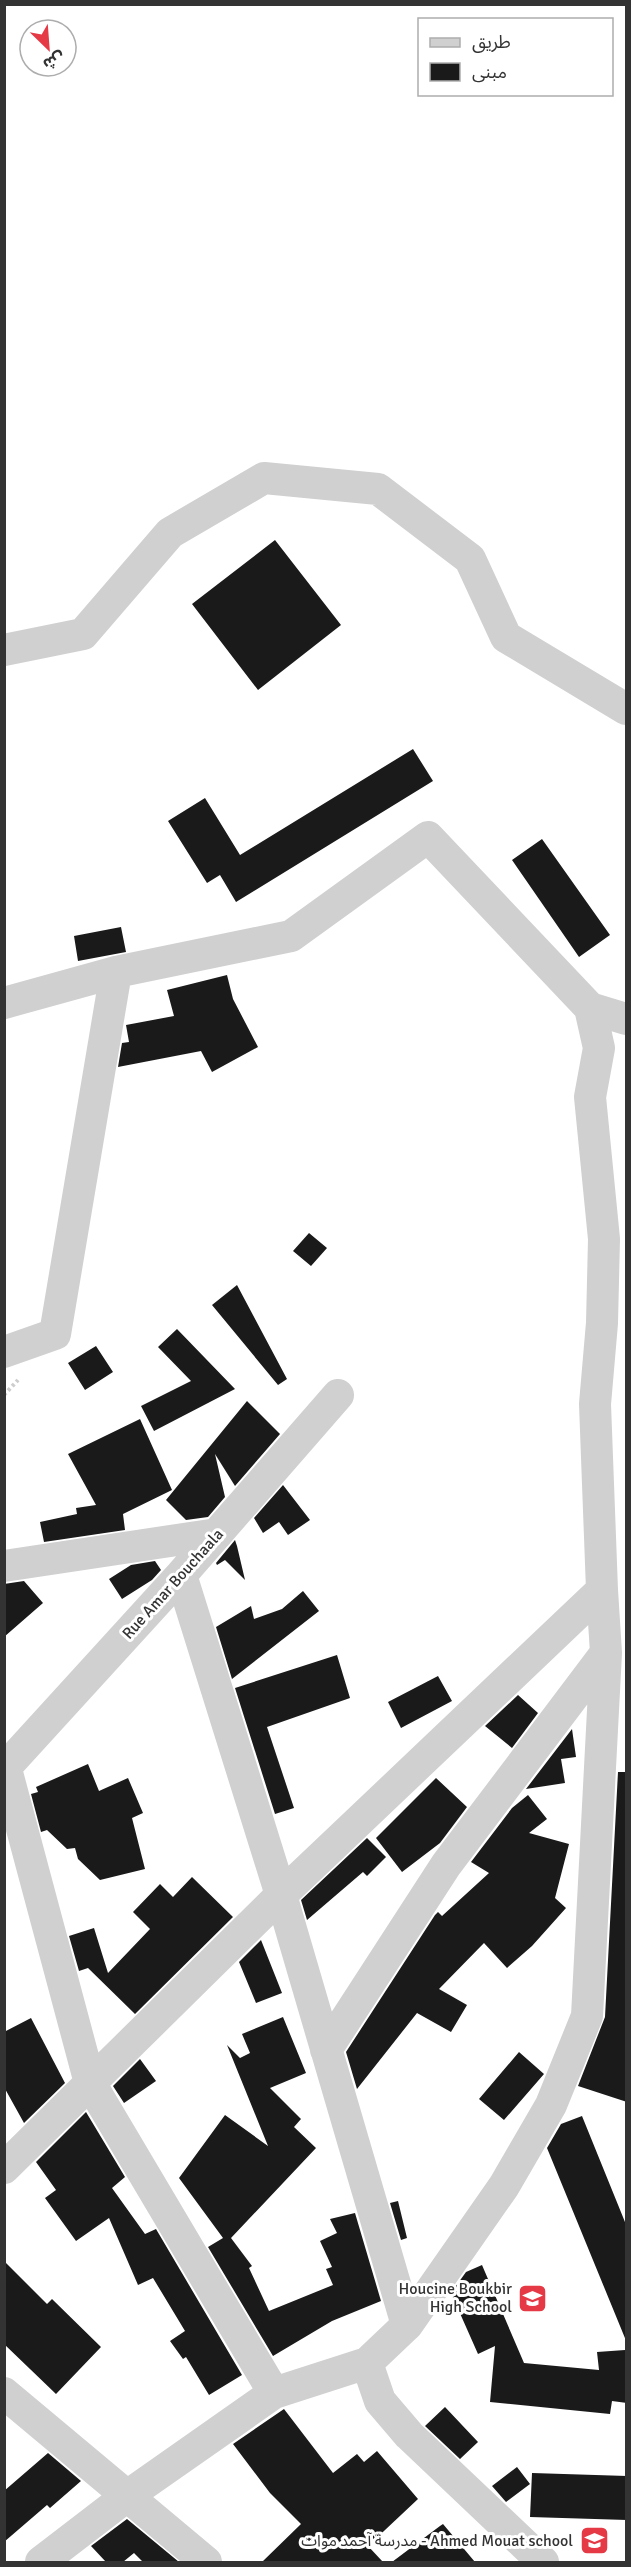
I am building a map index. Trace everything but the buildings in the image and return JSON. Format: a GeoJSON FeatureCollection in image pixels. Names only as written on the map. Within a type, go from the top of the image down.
{"type":"FeatureCollection","features":[{"type":"Feature","properties":{"kind":"street"},"geometry":{"type":"LineString","coordinates":[[4,650],[83,634],[170,533],[264,478],[378,489],[470,558],[506,637],[627,709]]}},
{"type":"Feature","properties":{"kind":"street"},"geometry":{"type":"LineString","coordinates":[[4,1003],[116,972],[291,936],[428,837],[590,1008],[627,1019]]}},
{"type":"Feature","properties":{"kind":"street"},"geometry":{"type":"LineString","coordinates":[[4,1352],[56,1334],[116,972]]}},
{"type":"Feature","properties":{"kind":"street"},"geometry":{"type":"LineString","coordinates":[[41,2562],[127,2496],[274,2393],[367,2363],[407,2325],[504,2186],[551,2105],[587,2016],[606,1653],[595,1404],[602,1323],[604,1239],[590,1097],[599,1048],[590,1008]]}},
{"type":"Feature","properties":{"kind":"street","name":"Rue Amar Bouchaala"},"geometry":{"type":"LineString","coordinates":[[5,1769],[181,1575],[338,1395]]}},
{"type":"Feature","properties":{"kind":"street"},"geometry":{"type":"LineString","coordinates":[[4,1566],[217,1534]]}},
{"type":"Feature","properties":{"kind":"street"},"geometry":{"type":"LineString","coordinates":[[181,1575],[281,1895],[407,2325]]}},
{"type":"Feature","properties":{"kind":"street"},"geometry":{"type":"LineString","coordinates":[[4,2168],[281,1895],[602,1590]]}},
{"type":"Feature","properties":{"kind":"street"},"geometry":{"type":"LineString","coordinates":[[326,2050],[446,1865],[606,1653]]}},
{"type":"Feature","properties":{"kind":"street"},"geometry":{"type":"LineString","coordinates":[[5,1769],[90,2083],[274,2393]]}},
{"type":"Feature","properties":{"kind":"street"},"geometry":{"type":"LineString","coordinates":[[367,2363],[380,2402],[409,2435],[543,2562]]}},
{"type":"Feature","properties":{"kind":"street"},"geometry":{"type":"LineString","coordinates":[[4,2393],[206,2562]]}},
{"type":"Feature","properties":{"kind":"place","name":"Houcine Boukbir High School"},"geometry":{"type":"Point","coordinates":[533,2298]}},
{"type":"Feature","properties":{"kind":"place","name":"مدرسة آحمد موات - Ahmed Mouat school"},"geometry":{"type":"Point","coordinates":[594,2541]}}]}
